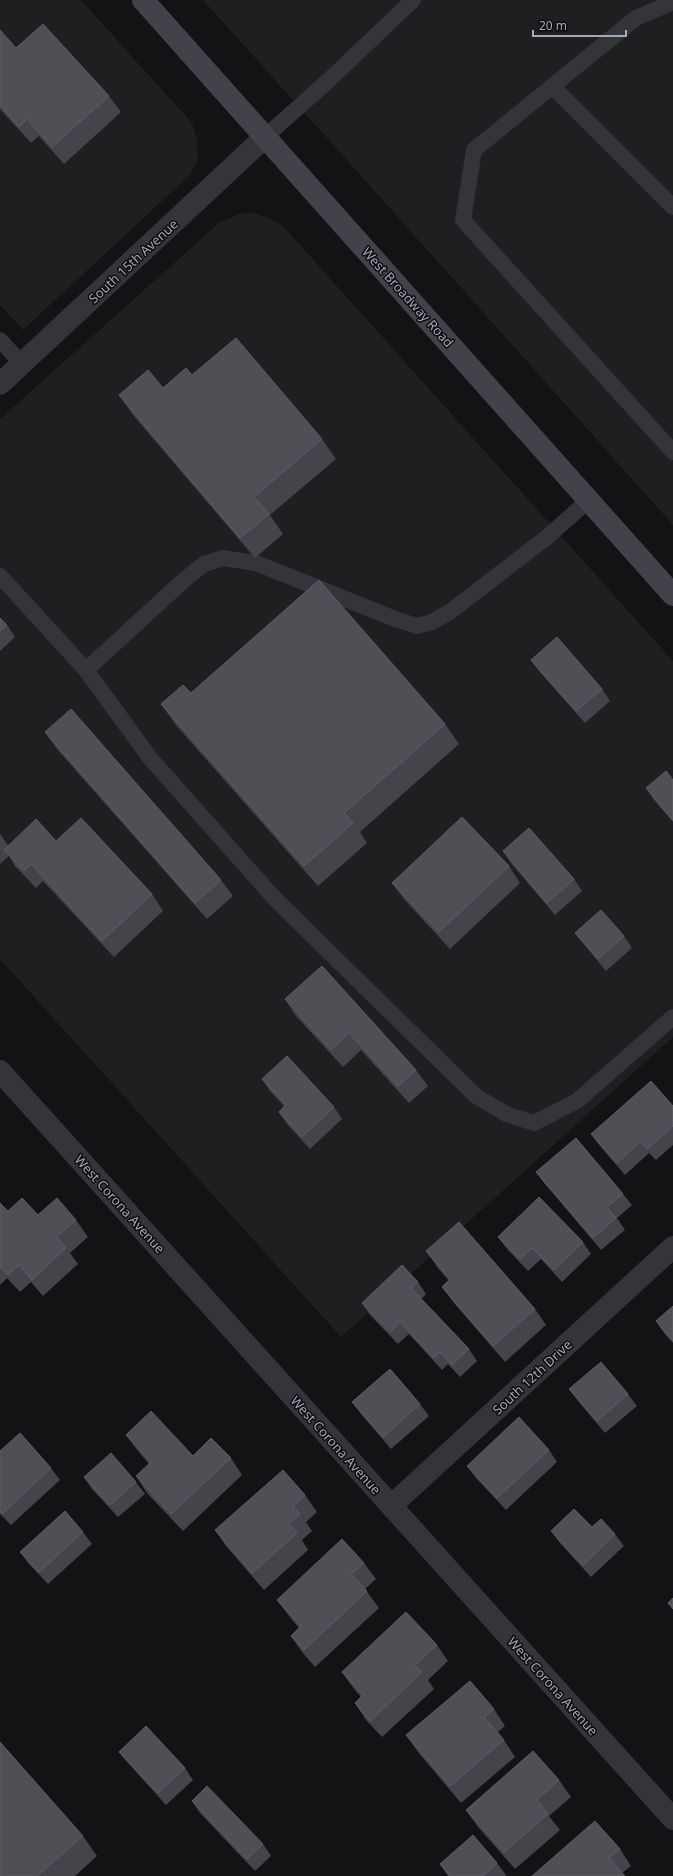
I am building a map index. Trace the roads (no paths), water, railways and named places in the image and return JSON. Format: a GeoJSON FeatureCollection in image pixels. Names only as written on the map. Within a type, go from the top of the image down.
{"type":"FeatureCollection","features":[{"type":"Feature","properties":{"kind":"main road","name":"West Broadway Road"},"geometry":{"type":"LineString","coordinates":[[142,0],[673,595]]}},
{"type":"Feature","properties":{"kind":"street","name":"South 15th Avenue"},"geometry":{"type":"LineString","coordinates":[[0,384],[265,137]]}},
{"type":"Feature","properties":{"kind":"street","name":"West Corona Avenue"},"geometry":{"type":"LineString","coordinates":[[0,1071],[673,1820]]}},
{"type":"Feature","properties":{"kind":"street","name":"South 12th Drive"},"geometry":{"type":"LineString","coordinates":[[391,1506],[673,1247]]}},
{"type":"Feature","properties":{"kind":"lane"},"geometry":{"type":"LineString","coordinates":[[265,137],[329,80],[413,0]]}},
{"type":"Feature","properties":{"kind":"lane"},"geometry":{"type":"LineString","coordinates":[[673,2],[636,18],[474,150],[463,220],[673,452]]}},
{"type":"Feature","properties":{"kind":"lane"},"geometry":{"type":"LineString","coordinates":[[552,86],[673,207]]}},
{"type":"Feature","properties":{"kind":"lane"},"geometry":{"type":"LineString","coordinates":[[0,340],[22,364]]}},
{"type":"Feature","properties":{"kind":"lane"},"geometry":{"type":"LineString","coordinates":[[86,670],[184,580],[204,564],[224,558],[256,563],[395,619],[417,626],[432,622],[457,607],[546,538],[589,500]]}},
{"type":"Feature","properties":{"kind":"lane"},"geometry":{"type":"LineString","coordinates":[[0,576],[86,670],[150,758],[276,900],[476,1096],[506,1114],[534,1123],[577,1102],[673,1017]]}}]}
